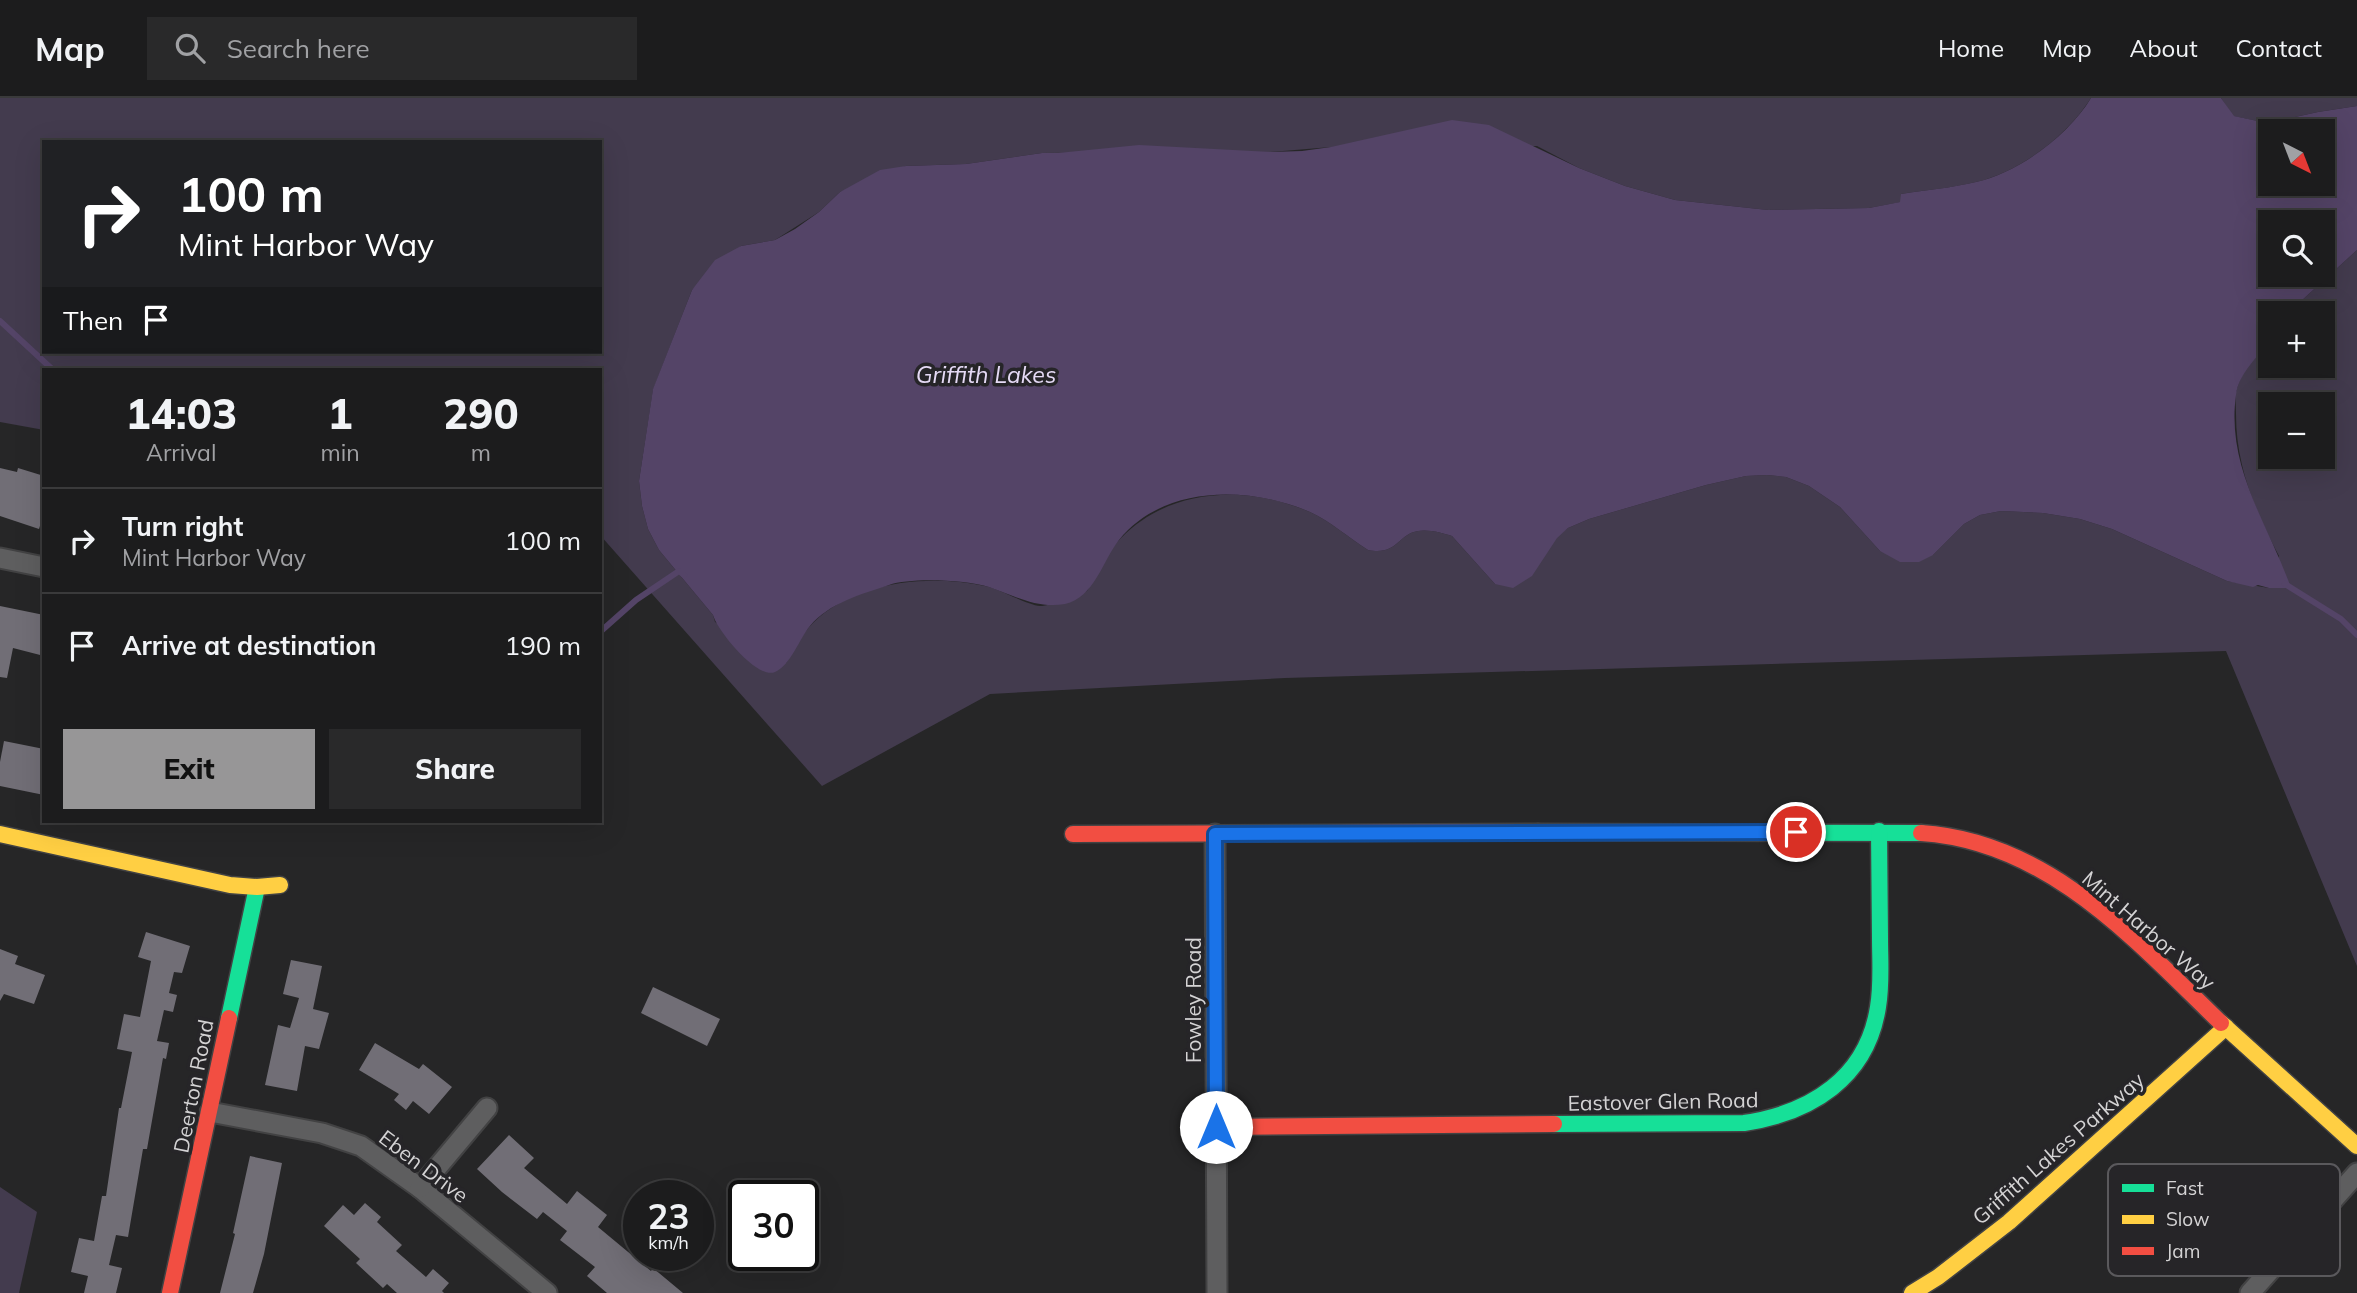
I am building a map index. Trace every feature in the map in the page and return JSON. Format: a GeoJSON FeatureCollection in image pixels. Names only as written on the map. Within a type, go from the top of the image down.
{"type":"FeatureCollection","features":[{"type":"Feature","properties":{"kind":"street"},"geometry":{"type":"LineString","coordinates":[[0,558],[42,568]]}},
{"type":"Feature","properties":{"kind":"street","name":"Mint Harbor Way"},"geometry":{"type":"LineString","coordinates":[[1073,834],[1879,831],[1924,832],[1971,840],[2035,866],[2103,912],[2357,1146]]}},
{"type":"Feature","properties":{"kind":"street","name":"Eastover Glen Road"},"geometry":{"type":"LineString","coordinates":[[1216,1127],[1744,1123],[1796,1112],[1827,1094],[1841,1082],[1862,1053],[1876,1019],[1880,984],[1879,831]]}},
{"type":"Feature","properties":{"kind":"street"},"geometry":{"type":"LineString","coordinates":[[0,834],[230,885],[280,885]]}},
{"type":"Feature","properties":{"kind":"street","name":"Fowley Road"},"geometry":{"type":"LineString","coordinates":[[1215,834],[1217,1293]]}},
{"type":"Feature","properties":{"kind":"street","name":"Deerton Road"},"geometry":{"type":"LineString","coordinates":[[170,1293],[211,1112],[257,887]]}},
{"type":"Feature","properties":{"kind":"street","name":"Griffith Lakes Parkway"},"geometry":{"type":"LineString","coordinates":[[1912,1293],[1938,1277],[2009,1222],[2226,1027]]}},
{"type":"Feature","properties":{"kind":"street"},"geometry":{"type":"LineString","coordinates":[[420,1188],[487,1108]]}},
{"type":"Feature","properties":{"kind":"street","name":"Eben Drive"},"geometry":{"type":"LineString","coordinates":[[211,1112],[361,1146],[420,1188],[547,1293]]}},
{"type":"Feature","properties":{"kind":"street"},"geometry":{"type":"LineString","coordinates":[[2340,1192],[2357,1173]]}},
{"type":"Feature","properties":{"kind":"street"},"geometry":{"type":"LineString","coordinates":[[2250,1293],[2265,1276]]}},
{"type":"Feature","properties":{"kind":"shaded area"},"geometry":{"type":"Polygon","coordinates":[[[0,98],[2091,98],[2056,139],[2009,170],[1967,184],[1901,194],[1901,202],[1869,208],[1768,210],[1675,200],[1625,186],[1579,168],[1537,146],[1331,147],[1271,152],[1042,153],[966,164],[906,166],[840,192],[819,212],[775,240],[741,246],[692,290],[653,390],[639,481],[648,529],[659,550],[713,615],[715,622],[786,663],[809,627],[830,609],[850,598],[894,584],[917,581],[963,582],[991,588],[1040,606],[1087,591],[1116,544],[1141,521],[1186,500],[1211,496],[1236,495],[1286,503],[1317,516],[1368,550],[1385,550],[1418,531],[1452,536],[1495,584],[1568,528],[1589,519],[1706,485],[1746,476],[1767,475],[1786,477],[1809,486],[1840,507],[1880,551],[1933,555],[1964,524],[1980,515],[2001,511],[2043,513],[2080,519],[2112,529],[2227,581],[2269,588],[2279,556],[2262,522],[2243,470],[2237,433],[2238,384],[2258,352],[2258,378],[2335,378],[2335,301],[2301,301],[2316,287],[2335,287],[2335,270],[2357,250],[2357,966],[2226,651],[1285,678],[990,694],[822,786],[602,537],[602,368],[42,368],[42,430],[0,422],[0,98]]]}},
{"type":"Feature","properties":{"kind":"shaded area"},"geometry":{"type":"Polygon","coordinates":[[[2221,98],[2357,98],[2357,106],[2286,119],[2258,119],[2258,121],[2233,116],[2221,98]]]}},
{"type":"Feature","properties":{"kind":"shaded area"},"geometry":{"type":"Polygon","coordinates":[[[0,1187],[37,1212],[19,1293],[0,1293],[0,1187]]]}},
{"type":"Feature","properties":{"kind":"water","name":"Griffith Lakes"},"geometry":{"type":"Polygon","coordinates":[[[2091,98],[2221,98],[2234,116],[2258,121],[2258,196],[2335,196],[2335,119],[2286,119],[2357,106],[2357,250],[2335,270],[2335,210],[2258,210],[2258,287],[2316,287],[2301,301],[2258,301],[2258,355],[2242,377],[2236,395],[2237,447],[2243,471],[2291,588],[2258,585],[2253,587],[2227,581],[2112,529],[2080,519],[2043,513],[2001,511],[1980,515],[1964,524],[1933,555],[1919,562],[1900,562],[1880,551],[1840,507],[1809,486],[1786,477],[1767,475],[1746,476],[1706,485],[1589,519],[1568,528],[1557,538],[1532,576],[1513,588],[1495,584],[1452,536],[1418,531],[1385,550],[1368,550],[1317,516],[1286,503],[1235,495],[1209,495],[1159,508],[1138,522],[1113,548],[1091,586],[1075,600],[1065,604],[1045,605],[989,587],[939,580],[889,585],[857,596],[827,611],[806,631],[786,664],[775,672],[767,672],[758,669],[730,642],[713,615],[659,550],[648,529],[639,481],[653,389],[692,290],[715,260],[741,246],[775,240],[819,212],[840,192],[880,170],[906,166],[966,164],[1042,153],[1139,145],[1271,152],[1302,151],[1452,120],[1489,125],[1579,168],[1625,186],[1675,200],[1768,210],[1869,208],[1900,202],[1901,194],[1967,184],[2009,170],[2041,150],[2070,125],[2091,98]]]}},
{"type":"Feature","properties":{"kind":"building"},"geometry":{"type":"Polygon","coordinates":[[[0,468],[17,472],[18,468],[42,475],[42,519],[39,529],[0,516],[0,468]]]}},
{"type":"Feature","properties":{"kind":"building"},"geometry":{"type":"Polygon","coordinates":[[[0,606],[42,615],[42,655],[13,648],[7,678],[0,677],[0,606]]]}},
{"type":"Feature","properties":{"kind":"building"},"geometry":{"type":"Polygon","coordinates":[[[4,741],[42,749],[42,795],[0,786],[0,762],[4,741]]]}},
{"type":"Feature","properties":{"kind":"building"},"geometry":{"type":"Polygon","coordinates":[[[146,932],[190,946],[182,973],[174,972],[169,993],[177,995],[173,1012],[164,1010],[157,1041],[169,1043],[166,1059],[163,1058],[147,1149],[143,1149],[128,1237],[116,1235],[109,1265],[122,1268],[116,1293],[84,1293],[88,1276],[71,1272],[79,1238],[94,1241],[102,1196],[106,1196],[119,1108],[132,1052],[117,1049],[124,1014],[140,1017],[151,961],[138,957],[146,932]]]}},
{"type":"Feature","properties":{"kind":"building"},"geometry":{"type":"Polygon","coordinates":[[[0,949],[18,956],[15,964],[45,975],[34,1004],[4,994],[0,1001],[0,949]]]}},
{"type":"Feature","properties":{"kind":"building"},"geometry":{"type":"Polygon","coordinates":[[[291,960],[322,966],[313,1009],[329,1013],[319,1049],[305,1046],[297,1091],[265,1085],[278,1025],[290,1028],[299,998],[283,994],[291,960]]]}},
{"type":"Feature","properties":{"kind":"building"},"geometry":{"type":"Polygon","coordinates":[[[653,987],[720,1019],[707,1046],[641,1013],[653,987]]]}},
{"type":"Feature","properties":{"kind":"building"},"geometry":{"type":"Polygon","coordinates":[[[375,1043],[419,1069],[423,1064],[452,1087],[429,1114],[413,1101],[406,1110],[394,1100],[399,1094],[359,1070],[375,1043]]]}},
{"type":"Feature","properties":{"kind":"building"},"geometry":{"type":"Polygon","coordinates":[[[509,1135],[534,1158],[524,1168],[567,1204],[577,1191],[607,1215],[598,1227],[623,1248],[623,1271],[657,1271],[683,1293],[607,1293],[587,1276],[595,1267],[560,1240],[567,1231],[543,1212],[537,1219],[477,1169],[509,1135]]]}},
{"type":"Feature","properties":{"kind":"building"},"geometry":{"type":"Polygon","coordinates":[[[250,1156],[282,1163],[264,1254],[253,1293],[220,1293],[235,1234],[233,1233],[250,1156]]]}},
{"type":"Feature","properties":{"kind":"building"},"geometry":{"type":"Polygon","coordinates":[[[365,1203],[381,1217],[377,1222],[402,1245],[396,1251],[426,1277],[433,1269],[449,1283],[442,1291],[444,1293],[397,1293],[387,1284],[383,1288],[356,1263],[360,1259],[324,1226],[343,1205],[354,1215],[365,1203]]]}},
{"type":"Feature","properties":{"kind":"waterway"},"geometry":{"type":"LineString","coordinates":[[0,321],[51,368]]}},
{"type":"Feature","properties":{"kind":"waterway"},"geometry":{"type":"LineString","coordinates":[[602,630],[636,600],[679,571],[684,575]]}},
{"type":"Feature","properties":{"kind":"waterway"},"geometry":{"type":"LineString","coordinates":[[2285,584],[2341,619],[2357,635]]}},
{"type":"Feature","properties":{"kind":"traffic: fast"},"geometry":{"type":"LineString","coordinates":[[1554,1124],[1744,1123],[1792,1111],[1832,1088],[1862,1054],[1872,1032],[1878,1007],[1879,831]]}},
{"type":"Feature","properties":{"kind":"traffic: fast"},"geometry":{"type":"LineString","coordinates":[[1538,832],[1921,833]]}},
{"type":"Feature","properties":{"kind":"traffic: fast"},"geometry":{"type":"LineString","coordinates":[[229,1018],[257,887]]}},
{"type":"Feature","properties":{"kind":"traffic: slow"},"geometry":{"type":"LineString","coordinates":[[0,834],[230,885],[280,885]]}},
{"type":"Feature","properties":{"kind":"traffic: slow"},"geometry":{"type":"LineString","coordinates":[[2221,1023],[2357,1146]]}},
{"type":"Feature","properties":{"kind":"traffic: slow"},"geometry":{"type":"LineString","coordinates":[[1912,1293],[1938,1277],[2009,1222],[2226,1027]]}},
{"type":"Feature","properties":{"kind":"traffic: jam"},"geometry":{"type":"LineString","coordinates":[[1073,834],[1538,832]]}},
{"type":"Feature","properties":{"kind":"traffic: jam"},"geometry":{"type":"LineString","coordinates":[[1921,833],[1967,840],[2009,854],[2049,875],[2122,929],[2221,1023]]}},
{"type":"Feature","properties":{"kind":"traffic: jam"},"geometry":{"type":"LineString","coordinates":[[170,1293],[229,1018]]}},
{"type":"Feature","properties":{"kind":"traffic: jam"},"geometry":{"type":"LineString","coordinates":[[1216,1127],[1554,1124]]}},
{"type":"Feature","properties":{"kind":"route"},"geometry":{"type":"LineString","coordinates":[[1216,1127],[1215,834],[1796,832]]}}]}
